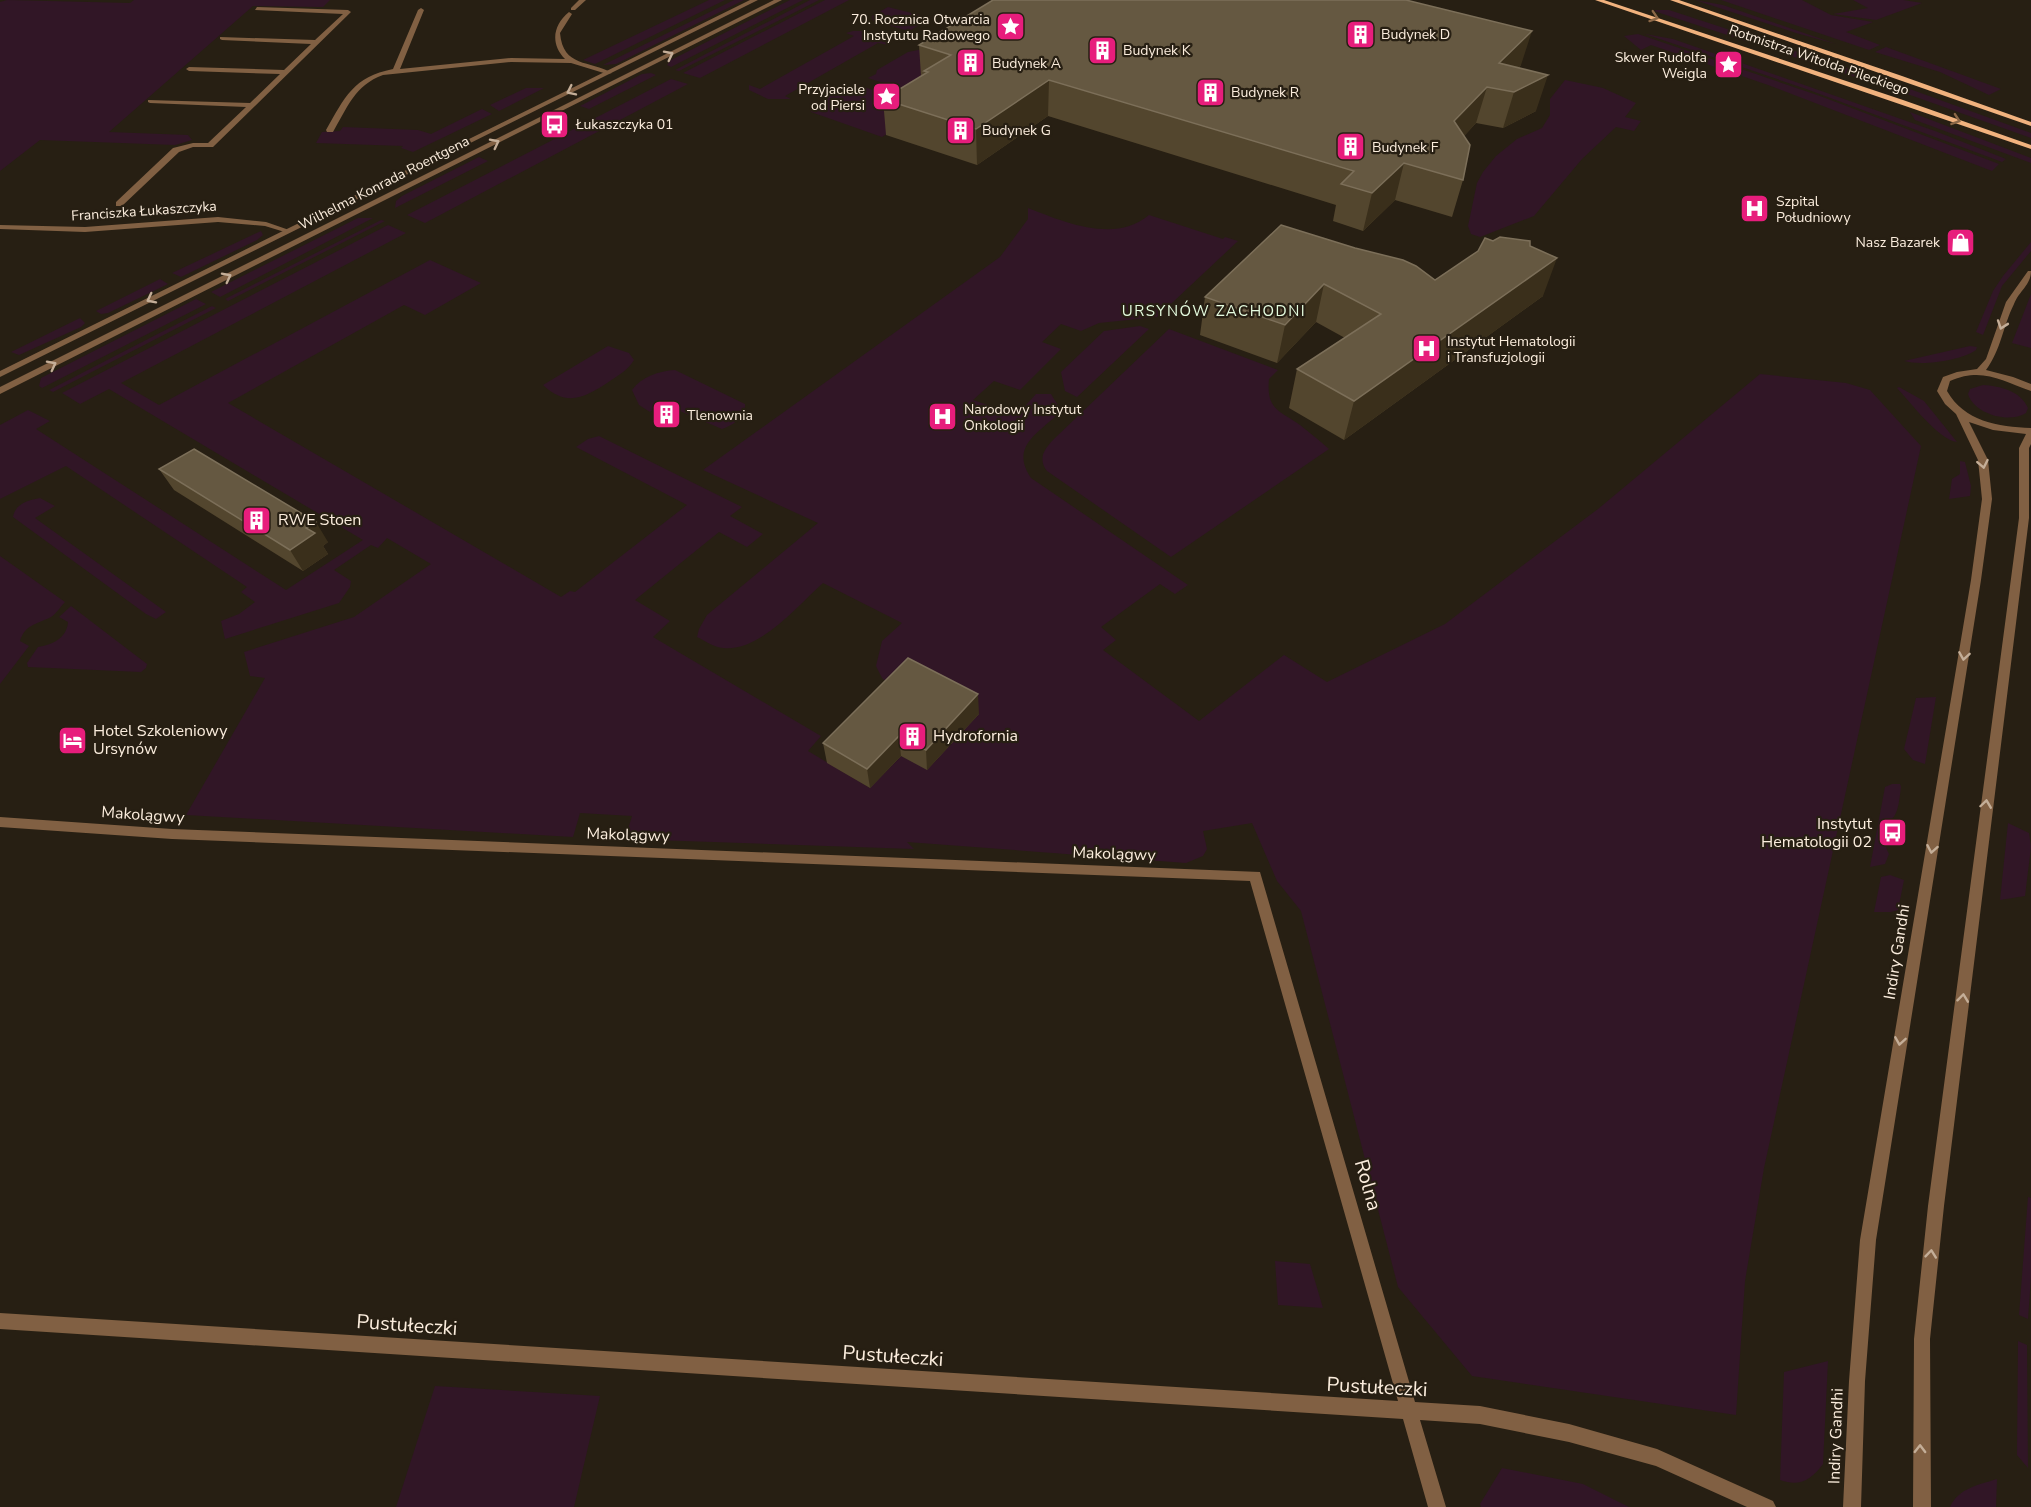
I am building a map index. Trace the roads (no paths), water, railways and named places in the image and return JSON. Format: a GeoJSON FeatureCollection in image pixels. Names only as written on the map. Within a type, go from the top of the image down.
{"type":"FeatureCollection","features":[{"type":"Feature","properties":{"kind":"main road","name":"Rotmistrza Witolda Pileckiego"},"geometry":{"type":"LineString","coordinates":[[1598,0],[1901,100],[2031,147]]}},
{"type":"Feature","properties":{"kind":"main road","name":"Rotmistrza Witolda Pileckiego"},"geometry":{"type":"LineString","coordinates":[[1673,0],[2031,124]]}},
{"type":"Feature","properties":{"kind":"street"},"geometry":{"type":"LineString","coordinates":[[569,61],[561,52],[557,39],[560,27],[571,11],[583,0]]}},
{"type":"Feature","properties":{"kind":"street","name":"Wilhelma Konrada Roentgena"},"geometry":{"type":"LineString","coordinates":[[0,374],[754,0]]}},
{"type":"Feature","properties":{"kind":"street","name":"Wilhelma Konrada Roentgena"},"geometry":{"type":"LineString","coordinates":[[0,391],[779,0]]}},
{"type":"Feature","properties":{"kind":"street"},"geometry":{"type":"LineString","coordinates":[[119,204],[172,152],[187,146],[210,145],[348,12],[257,9]]}},
{"type":"Feature","properties":{"kind":"street"},"geometry":{"type":"LineString","coordinates":[[396,71],[421,10]]}},
{"type":"Feature","properties":{"kind":"street"},"geometry":{"type":"LineString","coordinates":[[222,38],[317,42]]}},
{"type":"Feature","properties":{"kind":"street"},"geometry":{"type":"LineString","coordinates":[[330,130],[357,84],[372,76],[396,71],[511,60],[569,61],[609,73]]}},
{"type":"Feature","properties":{"kind":"street"},"geometry":{"type":"LineString","coordinates":[[189,69],[286,72]]}},
{"type":"Feature","properties":{"kind":"street"},"geometry":{"type":"LineString","coordinates":[[150,101],[252,105]]}},
{"type":"Feature","properties":{"kind":"street","name":"Franciszka Łukaszczyka"},"geometry":{"type":"LineString","coordinates":[[0,227],[71,230],[227,219],[259,222],[288,231]]}},
{"type":"Feature","properties":{"kind":"street"},"geometry":{"type":"LineString","coordinates":[[2031,273],[2010,302],[1990,359],[1980,372],[1998,375],[2031,388]]}},
{"type":"Feature","properties":{"kind":"street","name":"Indiry Gandhi"},"geometry":{"type":"LineString","coordinates":[[1852,1507],[1857,1381],[1868,1240],[1976,580],[1987,499],[1983,460],[1959,411],[1945,398],[1943,384],[1946,379],[1959,372],[1980,372]]}},
{"type":"Feature","properties":{"kind":"street"},"geometry":{"type":"LineString","coordinates":[[1922,1507],[1922,1339],[1926,1295],[2024,518],[2024,448],[2031,432],[1995,427],[1959,411]]}},
{"type":"Feature","properties":{"kind":"street","name":"Makolągwy"},"geometry":{"type":"LineString","coordinates":[[0,822],[172,834],[1255,876]]}},
{"type":"Feature","properties":{"kind":"street","name":"Rolna"},"geometry":{"type":"LineString","coordinates":[[1255,876],[1437,1507]]}},
{"type":"Feature","properties":{"kind":"street","name":"Pustułeczki"},"geometry":{"type":"LineString","coordinates":[[0,1321],[1480,1415],[1569,1433],[1657,1458],[1767,1507]]}},
{"type":"Feature","properties":{"kind":"place","name":"70. Rocznica Otwarcia Instytutu Radowego"},"geometry":{"type":"Point","coordinates":[1011,27]}},
{"type":"Feature","properties":{"kind":"place","name":"Budynek D"},"geometry":{"type":"Point","coordinates":[1360,34]}},
{"type":"Feature","properties":{"kind":"place","name":"Budynek K"},"geometry":{"type":"Point","coordinates":[1102,50]}},
{"type":"Feature","properties":{"kind":"place","name":"Budynek A"},"geometry":{"type":"Point","coordinates":[971,63]}},
{"type":"Feature","properties":{"kind":"place","name":"Skwer Rudolfa Weigla"},"geometry":{"type":"Point","coordinates":[1728,65]}},
{"type":"Feature","properties":{"kind":"place","name":"Budynek R"},"geometry":{"type":"Point","coordinates":[1210,92]}},
{"type":"Feature","properties":{"kind":"place","name":"Przyjaciele od Piersi"},"geometry":{"type":"Point","coordinates":[886,97]}},
{"type":"Feature","properties":{"kind":"place","name":"Łukaszczyka 01"},"geometry":{"type":"Point","coordinates":[555,124]}},
{"type":"Feature","properties":{"kind":"place","name":"Budynek G"},"geometry":{"type":"Point","coordinates":[961,130]}},
{"type":"Feature","properties":{"kind":"place","name":"Budynek F"},"geometry":{"type":"Point","coordinates":[1351,147]}},
{"type":"Feature","properties":{"kind":"place","name":"Szpital Południowy"},"geometry":{"type":"Point","coordinates":[1755,209]}},
{"type":"Feature","properties":{"kind":"place","name":"Nasz Bazarek"},"geometry":{"type":"Point","coordinates":[1961,242]}},
{"type":"Feature","properties":{"kind":"place","name":"Instytut Hematologii i Transfuzjologii"},"geometry":{"type":"Point","coordinates":[1426,349]}},
{"type":"Feature","properties":{"kind":"place","name":"Tlenownia"},"geometry":{"type":"Point","coordinates":[666,415]}},
{"type":"Feature","properties":{"kind":"place","name":"Narodowy Instytut Onkologii"},"geometry":{"type":"Point","coordinates":[943,417]}},
{"type":"Feature","properties":{"kind":"place","name":"RWE Stoen"},"geometry":{"type":"Point","coordinates":[257,520]}},
{"type":"Feature","properties":{"kind":"place","name":"Hydrofornia"},"geometry":{"type":"Point","coordinates":[912,736]}},
{"type":"Feature","properties":{"kind":"place","name":"Hotel Szkoleniowy Ursynów"},"geometry":{"type":"Point","coordinates":[72,740]}},
{"type":"Feature","properties":{"kind":"place","name":"Instytut Hematologii 02"},"geometry":{"type":"Point","coordinates":[1893,833]}},
{"type":"Feature","properties":{"kind":"district","name":"URSYNÓW ZACHODNI"},"geometry":{"type":"Point","coordinates":[1214,311]}}]}
